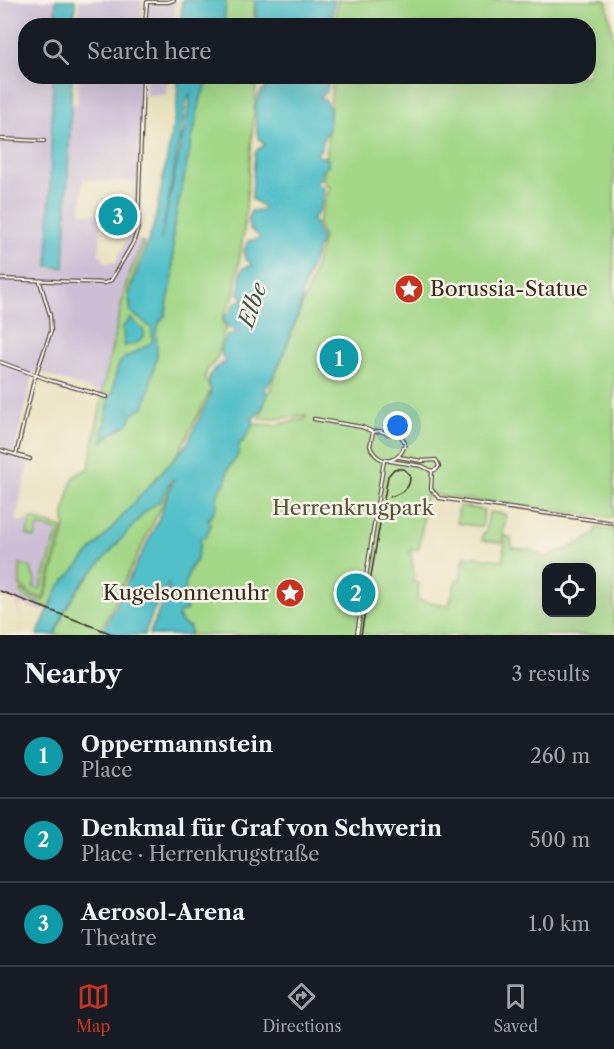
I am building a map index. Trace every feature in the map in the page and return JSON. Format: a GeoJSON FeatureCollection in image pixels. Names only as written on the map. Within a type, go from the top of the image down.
{"type":"FeatureCollection","features":[{"type":"Feature","properties":{"kind":"street"},"geometry":{"type":"LineString","coordinates":[[145,18],[148,1],[174,0]]}},
{"type":"Feature","properties":{"kind":"street"},"geometry":{"type":"LineString","coordinates":[[0,279],[104,283],[112,279],[134,241],[138,228],[144,84]]}},
{"type":"Feature","properties":{"kind":"street"},"geometry":{"type":"LineString","coordinates":[[0,139],[44,141]]}},
{"type":"Feature","properties":{"kind":"street"},"geometry":{"type":"LineString","coordinates":[[16,455],[36,374],[51,331],[49,311],[39,281]]}},
{"type":"Feature","properties":{"kind":"street"},"geometry":{"type":"LineString","coordinates":[[0,362],[52,381],[107,397]]}},
{"type":"Feature","properties":{"kind":"street"},"geometry":{"type":"LineString","coordinates":[[314,418],[360,427],[373,432],[401,435],[405,444],[399,457]]}},
{"type":"Feature","properties":{"kind":"street"},"geometry":{"type":"LineString","coordinates":[[373,432],[370,449],[376,456],[422,466],[432,471]]}},
{"type":"Feature","properties":{"kind":"street"},"geometry":{"type":"LineString","coordinates":[[0,450],[30,459]]}},
{"type":"Feature","properties":{"kind":"street"},"geometry":{"type":"LineString","coordinates":[[386,460],[399,457],[423,461],[436,460],[439,467],[432,471]]}},
{"type":"Feature","properties":{"kind":"street"},"geometry":{"type":"LineString","coordinates":[[357,635],[386,460]]}},
{"type":"Feature","properties":{"kind":"street"},"geometry":{"type":"LineString","coordinates":[[432,471],[431,488],[439,498],[614,523]]}},
{"type":"Feature","properties":{"kind":"shaded area"},"geometry":{"type":"Polygon","coordinates":[[[0,0],[56,0],[55,18],[18,18],[18,84],[53,84],[49,268],[64,268],[71,104],[77,104],[78,84],[142,84],[136,224],[132,237],[142,241],[126,284],[102,393],[34,371],[14,452],[0,448],[0,0]],[[83,180],[81,213],[102,214],[99,255],[104,256],[104,263],[116,262],[131,230],[135,198],[133,189],[136,182],[83,180]]]}},
{"type":"Feature","properties":{"kind":"shaded area"},"geometry":{"type":"Polygon","coordinates":[[[79,0],[142,0],[142,18],[79,18],[79,0]]]}},
{"type":"Feature","properties":{"kind":"shaded area"},"geometry":{"type":"Polygon","coordinates":[[[175,3],[174,18],[147,18],[148,5],[175,3]]]}},
{"type":"Feature","properties":{"kind":"shaded area"},"geometry":{"type":"Polygon","coordinates":[[[146,84],[167,84],[165,95],[146,95],[146,84]]]}},
{"type":"Feature","properties":{"kind":"shaded area"},"geometry":{"type":"Polygon","coordinates":[[[0,451],[29,460],[17,522],[32,519],[63,528],[43,599],[30,595],[23,587],[19,589],[22,597],[45,606],[43,612],[20,603],[22,635],[18,602],[0,595],[0,451]]]}},
{"type":"Feature","properties":{"kind":"green space"},"geometry":{"type":"Polygon","coordinates":[[[226,0],[255,0],[254,15],[256,18],[225,18],[226,0]]]}},
{"type":"Feature","properties":{"kind":"green space","name":"Herrenkrugpark"},"geometry":{"type":"Polygon","coordinates":[[[337,0],[606,0],[614,41],[614,518],[427,494],[419,549],[410,550],[414,572],[413,582],[419,583],[417,600],[449,606],[456,580],[460,580],[464,556],[503,560],[505,536],[511,538],[512,548],[532,550],[545,557],[572,547],[594,535],[597,528],[614,530],[614,633],[610,635],[190,635],[191,631],[183,624],[178,614],[185,607],[186,582],[197,561],[200,538],[206,537],[211,524],[207,519],[211,517],[218,493],[226,481],[228,469],[239,454],[239,444],[244,441],[253,424],[275,425],[305,419],[306,415],[275,419],[259,418],[312,279],[323,238],[318,223],[330,187],[323,181],[324,169],[328,165],[326,157],[332,84],[596,84],[596,18],[336,18],[337,0]]]}},
{"type":"Feature","properties":{"kind":"green space"},"geometry":{"type":"Polygon","coordinates":[[[207,84],[256,84],[244,230],[234,295],[223,317],[223,324],[228,329],[224,330],[217,359],[204,378],[211,390],[179,452],[59,588],[49,608],[22,597],[21,590],[29,596],[44,601],[65,529],[64,513],[71,483],[75,476],[89,468],[102,397],[109,399],[103,432],[111,434],[120,430],[132,415],[153,370],[157,356],[156,333],[160,321],[165,316],[173,277],[173,229],[201,97],[207,84]]]}},
{"type":"Feature","properties":{"kind":"green space"},"geometry":{"type":"Polygon","coordinates":[[[142,241],[144,243],[128,293],[131,312],[153,328],[152,342],[128,356],[120,364],[113,393],[110,395],[102,393],[126,284],[142,241]]]}},
{"type":"Feature","properties":{"kind":"green space"},"geometry":{"type":"Polygon","coordinates":[[[170,482],[171,485],[173,482],[99,634],[55,635],[65,610],[81,585],[145,511],[160,501],[170,482]]]}},
{"type":"Feature","properties":{"kind":"green space"},"geometry":{"type":"Polygon","coordinates":[[[459,506],[484,510],[482,527],[457,523],[459,506]]]}},
{"type":"Feature","properties":{"kind":"green space"},"geometry":{"type":"Polygon","coordinates":[[[489,512],[506,514],[502,543],[482,540],[483,533],[486,533],[489,512]]]}},
{"type":"Feature","properties":{"kind":"green space"},"geometry":{"type":"Polygon","coordinates":[[[31,518],[63,528],[43,598],[30,594],[20,587],[20,564],[30,567],[35,581],[34,588],[40,589],[58,531],[38,526],[35,538],[27,535],[31,518]]]}},
{"type":"Feature","properties":{"kind":"water"},"geometry":{"type":"Polygon","coordinates":[[[56,0],[75,0],[74,18],[55,18],[56,0]]]}},
{"type":"Feature","properties":{"kind":"water"},"geometry":{"type":"Polygon","coordinates":[[[182,0],[226,0],[225,18],[181,18],[182,0]]]}},
{"type":"Feature","properties":{"kind":"water"},"geometry":{"type":"Polygon","coordinates":[[[255,0],[334,0],[333,18],[256,18],[255,0]]]}},
{"type":"Feature","properties":{"kind":"water"},"geometry":{"type":"Polygon","coordinates":[[[53,84],[72,84],[64,268],[48,266],[53,84]]]}},
{"type":"Feature","properties":{"kind":"water"},"geometry":{"type":"Polygon","coordinates":[[[178,84],[207,84],[201,97],[173,229],[173,277],[165,316],[160,321],[156,333],[157,356],[145,406],[132,415],[128,424],[111,434],[102,443],[110,395],[113,393],[117,370],[123,359],[152,342],[152,328],[131,312],[129,295],[155,221],[177,104],[178,84]],[[190,93],[186,104],[161,240],[190,102],[190,93]]]}},
{"type":"Feature","properties":{"kind":"water","name":"Elbe"},"geometry":{"type":"Polygon","coordinates":[[[265,84],[328,84],[327,91],[320,97],[321,100],[325,100],[330,110],[329,129],[317,153],[318,156],[328,158],[328,166],[322,171],[321,179],[316,183],[317,186],[324,187],[323,197],[320,209],[312,220],[321,239],[286,347],[275,373],[265,388],[267,393],[264,404],[258,414],[252,418],[254,421],[246,437],[239,444],[239,454],[228,469],[226,481],[218,493],[217,505],[211,517],[207,519],[211,524],[206,537],[200,538],[197,560],[188,574],[183,602],[187,609],[181,611],[178,617],[183,624],[190,627],[190,635],[149,635],[169,587],[168,584],[144,635],[101,635],[157,523],[174,479],[171,480],[160,501],[145,512],[81,585],[65,610],[55,635],[37,635],[58,588],[187,444],[210,396],[210,376],[218,366],[226,362],[221,346],[227,335],[234,334],[236,330],[225,324],[223,317],[229,313],[236,302],[244,299],[239,293],[241,272],[243,268],[253,265],[245,259],[244,251],[248,241],[258,239],[259,236],[249,228],[248,219],[251,211],[261,210],[264,207],[252,199],[255,154],[265,145],[258,138],[255,110],[258,97],[267,87],[265,84]]]}},
{"type":"Feature","properties":{"kind":"water"},"geometry":{"type":"Polygon","coordinates":[[[130,318],[144,331],[144,337],[135,344],[124,346],[123,327],[130,318]]]}},
{"type":"Feature","properties":{"kind":"tram line"},"geometry":{"type":"LineString","coordinates":[[361,635],[388,476],[394,469],[404,469],[410,475],[409,484],[402,492],[390,497]]}},
{"type":"Feature","properties":{"kind":"railway"},"geometry":{"type":"LineString","coordinates":[[0,591],[115,635]]}},
{"type":"Feature","properties":{"kind":"place","name":"Aerosol-Arena"},"geometry":{"type":"Point","coordinates":[118,216]}},
{"type":"Feature","properties":{"kind":"place","name":"Borussia-Statue"},"geometry":{"type":"Point","coordinates":[409,289]}},
{"type":"Feature","properties":{"kind":"place","name":"Oppermannstein"},"geometry":{"type":"Point","coordinates":[339,358]}},
{"type":"Feature","properties":{"kind":"place","name":"Kugelsonnenuhr"},"geometry":{"type":"Point","coordinates":[290,593]}},
{"type":"Feature","properties":{"kind":"place","name":"Denkmal für Graf von Schwerin"},"geometry":{"type":"Point","coordinates":[356,593]}}]}
